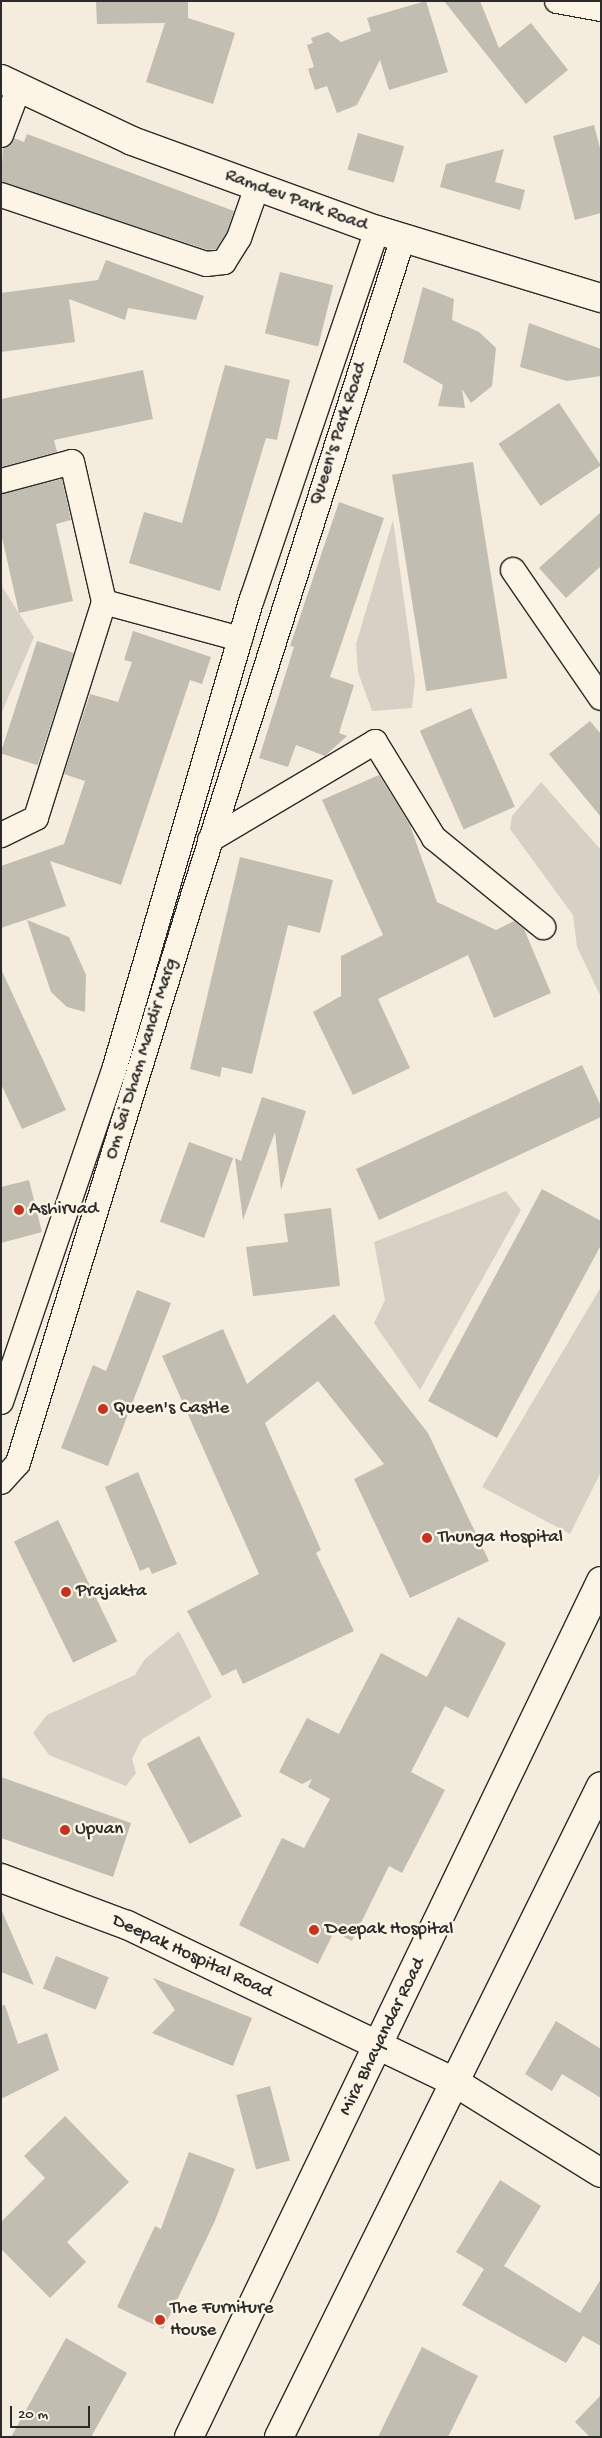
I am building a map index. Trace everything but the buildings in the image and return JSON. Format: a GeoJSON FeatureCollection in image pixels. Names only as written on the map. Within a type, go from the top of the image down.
{"type":"FeatureCollection","features":[{"type":"Feature","properties":{"kind":"main road","name":"Ramdev Park Road"},"geometry":{"type":"LineString","coordinates":[[8,86],[132,141],[377,230],[601,298]]}},
{"type":"Feature","properties":{"kind":"main road","name":"Mira Bhayandar Road"},"geometry":{"type":"LineString","coordinates":[[189,2437],[380,2045],[601,1581]]}},
{"type":"Feature","properties":{"kind":"main road"},"geometry":{"type":"LineString","coordinates":[[280,2437],[453,2081],[552,1891],[601,1786]]}},
{"type":"Feature","properties":{"kind":"main road","name":"Deepak Hospital Road"},"geometry":{"type":"LineString","coordinates":[[7,1885],[127,1925],[380,2045],[453,2081],[601,2174]]}},
{"type":"Feature","properties":{"kind":"street"},"geometry":{"type":"LineString","coordinates":[[557,1],[601,9]]}},
{"type":"Feature","properties":{"kind":"street"},"geometry":{"type":"LineString","coordinates":[[1,135],[8,86]]}},
{"type":"Feature","properties":{"kind":"street"},"geometry":{"type":"LineString","coordinates":[[1,196],[206,264],[224,262],[239,238],[257,187]]}},
{"type":"Feature","properties":{"kind":"street","name":"Queen's Park Road"},"geometry":{"type":"LineString","coordinates":[[243,630],[377,230]]}},
{"type":"Feature","properties":{"kind":"street","name":"Queen's Park Road"},"geometry":{"type":"LineString","coordinates":[[276,630],[403,238]]}},
{"type":"Feature","properties":{"kind":"street"},"geometry":{"type":"LineString","coordinates":[[1,481],[72,462],[104,602],[36,818],[1,835]]}},
{"type":"Feature","properties":{"kind":"street"},"geometry":{"type":"LineString","coordinates":[[513,570],[601,698]]}},
{"type":"Feature","properties":{"kind":"street"},"geometry":{"type":"LineString","coordinates":[[104,602],[243,630],[276,630]]}},
{"type":"Feature","properties":{"kind":"street","name":"Om Sai Dham Mandir Marg"},"geometry":{"type":"LineString","coordinates":[[1,1402],[114,1070],[243,630]]}},
{"type":"Feature","properties":{"kind":"street","name":"Om Sai Dham Mandir Marg"},"geometry":{"type":"LineString","coordinates":[[1,1482],[86,1244],[276,630]]}},
{"type":"Feature","properties":{"kind":"street"},"geometry":{"type":"LineString","coordinates":[[210,840],[374,742],[434,838],[543,927]]}},
{"type":"Feature","properties":{"kind":"street"},"geometry":{"type":"LineString","coordinates":[[59,1230],[86,1244]]}},
{"type":"Feature","properties":{"kind":"shaded area"},"geometry":{"type":"Polygon","coordinates":[[[393,520],[415,680],[412,708],[372,711],[358,672],[356,644],[393,520]]]}},
{"type":"Feature","properties":{"kind":"shaded area"},"geometry":{"type":"Polygon","coordinates":[[[1,585],[34,637],[1,714],[1,585]]]}},
{"type":"Feature","properties":{"kind":"shaded area"},"geometry":{"type":"Polygon","coordinates":[[[541,782],[601,850],[601,997],[577,947],[573,915],[510,829],[512,816],[541,782]]]}},
{"type":"Feature","properties":{"kind":"shaded area"},"geometry":{"type":"Polygon","coordinates":[[[506,1191],[521,1210],[420,1390],[374,1323],[385,1300],[374,1242],[506,1191]]]}},
{"type":"Feature","properties":{"kind":"shaded area"},"geometry":{"type":"Polygon","coordinates":[[[601,1287],[601,1472],[570,1534],[482,1487],[601,1287]]]}},
{"type":"Feature","properties":{"kind":"shaded area"},"geometry":{"type":"Polygon","coordinates":[[[179,1631],[212,1697],[142,1739],[132,1759],[136,1773],[126,1786],[49,1755],[33,1733],[47,1715],[135,1675],[145,1659],[179,1631]]]}},
{"type":"Feature","properties":{"kind":"place","name":"Ashirvad"},"geometry":{"type":"Point","coordinates":[19,1210]}},
{"type":"Feature","properties":{"kind":"place","name":"Queen's Castle"},"geometry":{"type":"Point","coordinates":[103,1409]}},
{"type":"Feature","properties":{"kind":"place","name":"Thunga Hospital"},"geometry":{"type":"Point","coordinates":[427,1538]}},
{"type":"Feature","properties":{"kind":"place","name":"Prajakta"},"geometry":{"type":"Point","coordinates":[66,1592]}},
{"type":"Feature","properties":{"kind":"place","name":"Upvan"},"geometry":{"type":"Point","coordinates":[65,1830]}},
{"type":"Feature","properties":{"kind":"place","name":"Deepak Hospital"},"geometry":{"type":"Point","coordinates":[314,1930]}},
{"type":"Feature","properties":{"kind":"place","name":"The Furniture House"},"geometry":{"type":"Point","coordinates":[160,2320]}}]}
